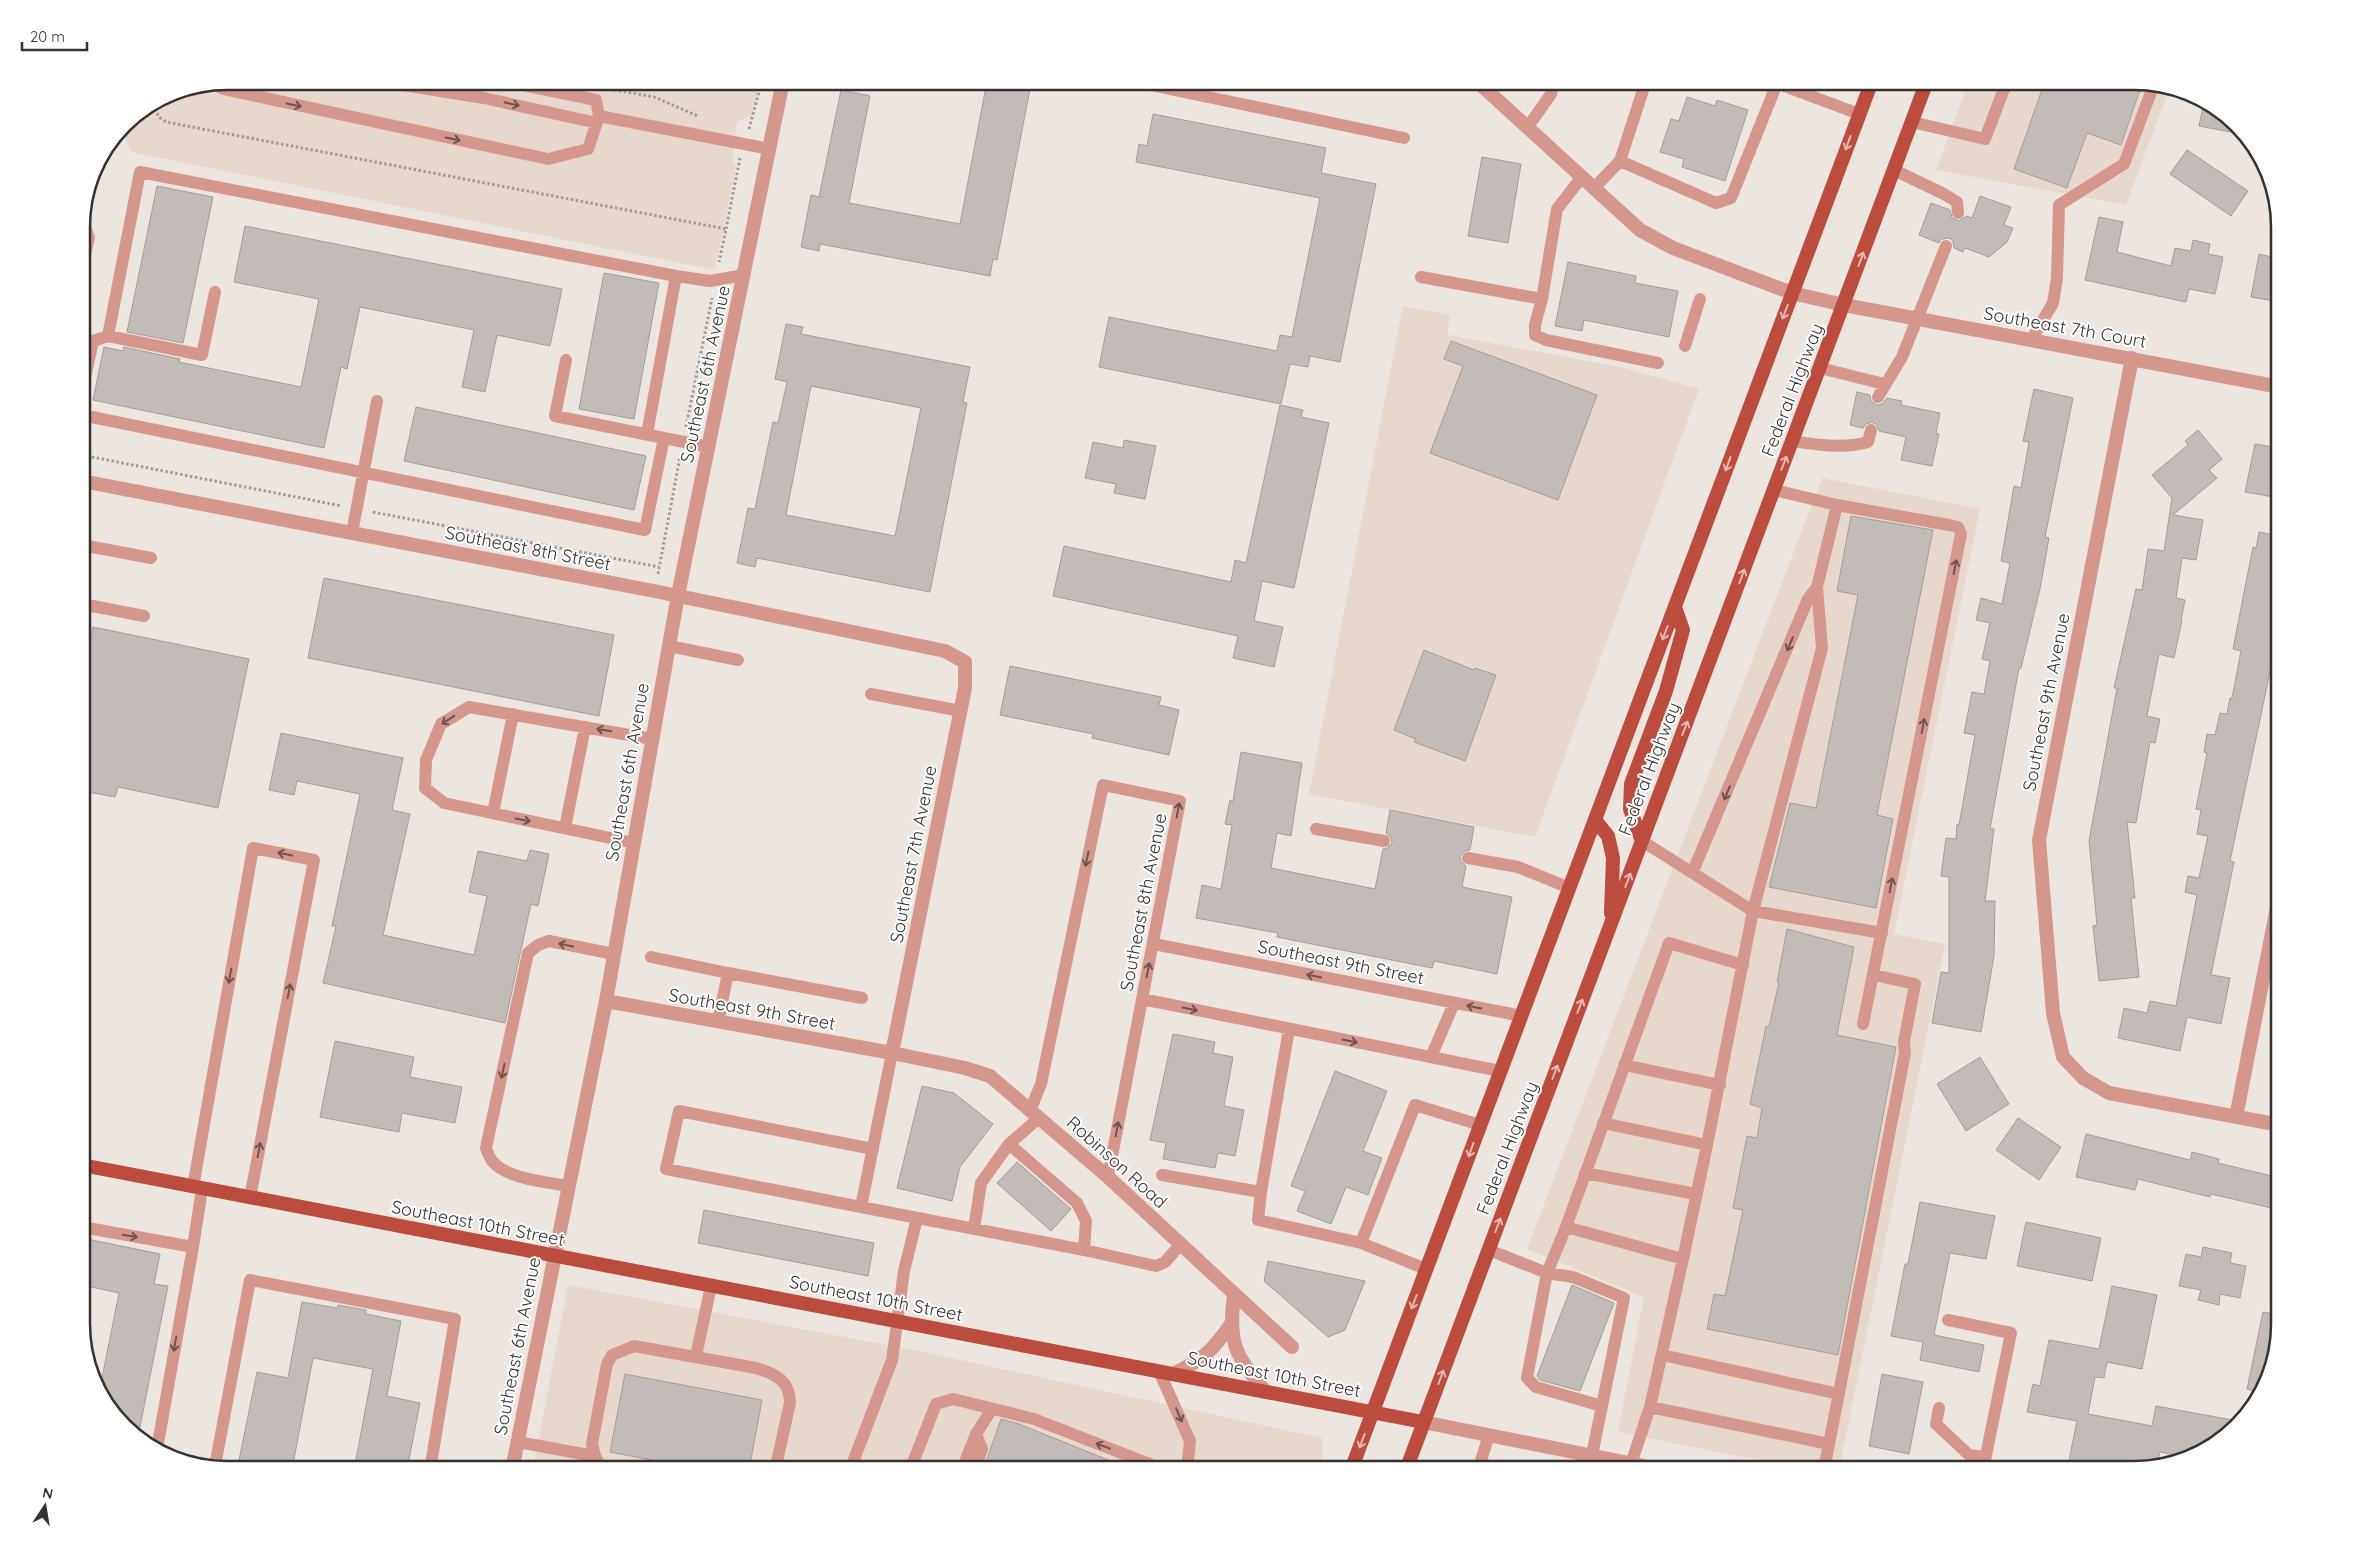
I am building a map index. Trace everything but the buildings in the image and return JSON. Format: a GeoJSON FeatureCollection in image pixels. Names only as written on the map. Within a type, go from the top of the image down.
{"type":"FeatureCollection","features":[{"type":"Feature","properties":{"kind":"main road","name":"Federal Highway"},"geometry":{"type":"LineString","coordinates":[[1354,1461],[1868,90]]}},
{"type":"Feature","properties":{"kind":"main road","name":"Federal Highway"},"geometry":{"type":"LineString","coordinates":[[1409,1461],[1924,90]]}},
{"type":"Feature","properties":{"kind":"main road"},"geometry":{"type":"LineString","coordinates":[[1642,841],[1630,809],[1631,784],[1666,691],[1683,630],[1675,607]]}},
{"type":"Feature","properties":{"kind":"main road"},"geometry":{"type":"LineString","coordinates":[[1595,820],[1608,836],[1613,858],[1610,926]]}},
{"type":"Feature","properties":{"kind":"main road","name":"Southeast 10th Street"},"geometry":{"type":"LineString","coordinates":[[90,1167],[553,1257],[1175,1373],[1423,1422]]}},
{"type":"Feature","properties":{"kind":"street","name":"Southeast 6th Avenue"},"geometry":{"type":"LineString","coordinates":[[514,1461],[553,1257],[606,1001],[668,646],[781,90]]}},
{"type":"Feature","properties":{"kind":"street","name":"Southeast 7th Court"},"geometry":{"type":"LineString","coordinates":[[1485,90],[1640,230],[1673,248],[1792,294],[2271,385]]}},
{"type":"Feature","properties":{"kind":"street","name":"Southeast 9th Avenue"},"geometry":{"type":"LineString","coordinates":[[2132,358],[2039,840],[2054,1014],[2063,1057],[2083,1078],[2108,1093],[2236,1116]]}},
{"type":"Feature","properties":{"kind":"street","name":"Southeast 8th Street"},"geometry":{"type":"LineString","coordinates":[[90,483],[678,596],[944,651],[965,662]]}},
{"type":"Feature","properties":{"kind":"street","name":"Southeast 7th Avenue"},"geometry":{"type":"LineString","coordinates":[[892,1053],[961,712],[965,688],[965,662]]}},
{"type":"Feature","properties":{"kind":"street"},"geometry":{"type":"LineString","coordinates":[[2271,938],[2236,1116],[2271,1123]]}},
{"type":"Feature","properties":{"kind":"street","name":"Southeast 9th Street"},"geometry":{"type":"LineString","coordinates":[[606,1001],[892,1053]]}},
{"type":"Feature","properties":{"kind":"street","name":"Robinson Road"},"geometry":{"type":"LineString","coordinates":[[892,1053],[965,1068],[990,1076],[1108,1177],[1292,1347]]}},
{"type":"Feature","properties":{"kind":"street"},"geometry":{"type":"LineString","coordinates":[[1234,1295],[1231,1324],[1234,1346],[1245,1367],[1265,1391]]}},
{"type":"Feature","properties":{"kind":"street"},"geometry":{"type":"LineString","coordinates":[[1175,1373],[1200,1361],[1217,1344],[1231,1324]]}},
{"type":"Feature","properties":{"kind":"street","name":"Southeast 10th Street"},"geometry":{"type":"LineString","coordinates":[[1423,1422],[1592,1455],[1613,1461]]}},
{"type":"Feature","properties":{"kind":"lane"},"geometry":{"type":"LineString","coordinates":[[228,90],[548,159],[588,149],[598,119],[596,100],[547,90]]}},
{"type":"Feature","properties":{"kind":"lane"},"geometry":{"type":"LineString","coordinates":[[431,90],[770,149]]}},
{"type":"Feature","properties":{"kind":"lane"},"geometry":{"type":"LineString","coordinates":[[1174,90],[1404,138]]}},
{"type":"Feature","properties":{"kind":"lane"},"geometry":{"type":"LineString","coordinates":[[1527,128],[1552,90]]}},
{"type":"Feature","properties":{"kind":"lane"},"geometry":{"type":"LineString","coordinates":[[1594,188],[1620,161],[1643,90]]}},
{"type":"Feature","properties":{"kind":"lane"},"geometry":{"type":"LineString","coordinates":[[1620,161],[1716,204],[1731,198],[1772,90]]}},
{"type":"Feature","properties":{"kind":"lane"},"geometry":{"type":"LineString","coordinates":[[1796,90],[1859,114]]}},
{"type":"Feature","properties":{"kind":"lane"},"geometry":{"type":"LineString","coordinates":[[1912,122],[1985,139],[2004,90]]}},
{"type":"Feature","properties":{"kind":"lane"},"geometry":{"type":"LineString","coordinates":[[2032,339],[2053,302],[2057,278],[2059,205],[2124,164],[2152,91]]}},
{"type":"Feature","properties":{"kind":"lane"},"geometry":{"type":"LineString","coordinates":[[1894,170],[1957,202],[1958,213]]}},
{"type":"Feature","properties":{"kind":"lane"},"geometry":{"type":"LineString","coordinates":[[108,336],[140,172],[676,276],[710,281],[744,275]]}},
{"type":"Feature","properties":{"kind":"lane"},"geometry":{"type":"LineString","coordinates":[[1582,177],[1557,209],[1542,299],[1535,325],[1535,335],[1546,340],[1658,363]]}},
{"type":"Feature","properties":{"kind":"lane"},"geometry":{"type":"LineString","coordinates":[[1878,397],[1884,384],[1902,357],[1946,246]]}},
{"type":"Feature","properties":{"kind":"lane"},"geometry":{"type":"LineString","coordinates":[[647,434],[676,276]]}},
{"type":"Feature","properties":{"kind":"lane"},"geometry":{"type":"LineString","coordinates":[[1421,277],[1542,299]]}},
{"type":"Feature","properties":{"kind":"lane"},"geometry":{"type":"LineString","coordinates":[[90,355],[93,341],[108,336],[202,355],[215,292]]}},
{"type":"Feature","properties":{"kind":"lane"},"geometry":{"type":"LineString","coordinates":[[1685,346],[1700,299]]}},
{"type":"Feature","properties":{"kind":"lane"},"geometry":{"type":"LineString","coordinates":[[566,360],[555,416],[709,447]]}},
{"type":"Feature","properties":{"kind":"lane"},"geometry":{"type":"LineString","coordinates":[[1820,368],[1884,384]]}},
{"type":"Feature","properties":{"kind":"lane"},"geometry":{"type":"LineString","coordinates":[[352,533],[377,401]]}},
{"type":"Feature","properties":{"kind":"lane"},"geometry":{"type":"LineString","coordinates":[[90,417],[645,530],[664,438]]}},
{"type":"Feature","properties":{"kind":"lane"},"geometry":{"type":"LineString","coordinates":[[1793,441],[1829,446],[1853,446],[1868,442],[1871,430]]}},
{"type":"Feature","properties":{"kind":"lane"},"geometry":{"type":"LineString","coordinates":[[1774,490],[1837,505],[1949,524],[1958,527],[1961,534],[1863,1024]]}},
{"type":"Feature","properties":{"kind":"lane"},"geometry":{"type":"LineString","coordinates":[[1693,871],[1808,599],[1816,587],[1837,505]]}},
{"type":"Feature","properties":{"kind":"lane"},"geometry":{"type":"LineString","coordinates":[[90,546],[152,558]]}},
{"type":"Feature","properties":{"kind":"lane"},"geometry":{"type":"LineString","coordinates":[[1632,1461],[1650,1407],[1662,1355],[1720,1085],[1753,911],[1822,648],[1816,587]]}},
{"type":"Feature","properties":{"kind":"lane"},"geometry":{"type":"LineString","coordinates":[[90,606],[144,616]]}},
{"type":"Feature","properties":{"kind":"lane"},"geometry":{"type":"LineString","coordinates":[[668,646],[738,660]]}},
{"type":"Feature","properties":{"kind":"lane"},"geometry":{"type":"LineString","coordinates":[[871,694],[961,712]]}},
{"type":"Feature","properties":{"kind":"lane"},"geometry":{"type":"LineString","coordinates":[[634,843],[444,803],[425,788],[426,760],[441,724],[469,707],[652,739]]}},
{"type":"Feature","properties":{"kind":"lane"},"geometry":{"type":"LineString","coordinates":[[493,813],[513,714]]}},
{"type":"Feature","properties":{"kind":"lane"},"geometry":{"type":"LineString","coordinates":[[565,828],[585,727]]}},
{"type":"Feature","properties":{"kind":"lane","name":"Southeast 8th Avenue"},"geometry":{"type":"LineString","coordinates":[[1035,1114],[1103,786],[1180,801],[1108,1177]]}},
{"type":"Feature","properties":{"kind":"lane"},"geometry":{"type":"LineString","coordinates":[[1316,829],[1384,841]]}},
{"type":"Feature","properties":{"kind":"lane"},"geometry":{"type":"LineString","coordinates":[[1642,841],[1693,871],[1753,911],[1882,933]]}},
{"type":"Feature","properties":{"kind":"lane"},"geometry":{"type":"LineString","coordinates":[[158,1442],[192,1247],[197,1188],[253,848],[314,860],[250,1198]]}},
{"type":"Feature","properties":{"kind":"lane"},"geometry":{"type":"LineString","coordinates":[[1468,858],[1518,867],[1570,888]]}},
{"type":"Feature","properties":{"kind":"lane"},"geometry":{"type":"LineString","coordinates":[[568,1186],[525,1178],[505,1170],[494,1163],[486,1148],[528,953],[538,944],[549,941],[614,954]]}},
{"type":"Feature","properties":{"kind":"lane","name":"Southeast 9th Street"},"geometry":{"type":"LineString","coordinates":[[1154,944],[1522,1016]]}},
{"type":"Feature","properties":{"kind":"lane"},"geometry":{"type":"LineString","coordinates":[[1602,1406],[1536,1387],[1527,1378],[1547,1273],[1566,1227],[1602,1123],[1669,944],[1743,965]]}},
{"type":"Feature","properties":{"kind":"lane"},"geometry":{"type":"LineString","coordinates":[[651,957],[862,998]]}},
{"type":"Feature","properties":{"kind":"lane"},"geometry":{"type":"LineString","coordinates":[[718,1022],[728,973]]}},
{"type":"Feature","properties":{"kind":"lane"},"geometry":{"type":"LineString","coordinates":[[1826,1461],[1905,1053],[1904,1042],[1915,984],[1874,975]]}},
{"type":"Feature","properties":{"kind":"lane"},"geometry":{"type":"LineString","coordinates":[[1142,999],[1500,1071]]}},
{"type":"Feature","properties":{"kind":"lane"},"geometry":{"type":"LineString","coordinates":[[1431,1057],[1454,1003]]}},
{"type":"Feature","properties":{"kind":"lane"},"geometry":{"type":"LineString","coordinates":[[1289,1029],[1261,1192],[1258,1220],[1361,1243],[1426,1269]]}},
{"type":"Feature","properties":{"kind":"lane"},"geometry":{"type":"LineString","coordinates":[[861,1207],[892,1053]]}},
{"type":"Feature","properties":{"kind":"lane"},"geometry":{"type":"LineString","coordinates":[[1624,1065],[1720,1085]]}},
{"type":"Feature","properties":{"kind":"lane"},"geometry":{"type":"LineString","coordinates":[[1361,1243],[1415,1105],[1480,1125]]}},
{"type":"Feature","properties":{"kind":"lane"},"geometry":{"type":"LineString","coordinates":[[873,1149],[679,1111],[666,1169],[1084,1250],[1156,1266],[1165,1262],[1180,1245]]}},
{"type":"Feature","properties":{"kind":"lane"},"geometry":{"type":"LineString","coordinates":[[974,1229],[981,1183],[1009,1144],[1035,1114]]}},
{"type":"Feature","properties":{"kind":"lane"},"geometry":{"type":"LineString","coordinates":[[1602,1123],[1707,1145]]}},
{"type":"Feature","properties":{"kind":"lane"},"geometry":{"type":"LineString","coordinates":[[1009,1144],[1077,1202],[1086,1221],[1084,1250]]}},
{"type":"Feature","properties":{"kind":"lane"},"geometry":{"type":"LineString","coordinates":[[1585,1173],[1696,1194]]}},
{"type":"Feature","properties":{"kind":"lane"},"geometry":{"type":"LineString","coordinates":[[1162,1175],[1261,1192]]}},
{"type":"Feature","properties":{"kind":"lane"},"geometry":{"type":"LineString","coordinates":[[853,1461],[892,1360],[904,1271],[917,1218]]}},
{"type":"Feature","properties":{"kind":"lane"},"geometry":{"type":"LineString","coordinates":[[1566,1227],[1683,1259]]}},
{"type":"Feature","properties":{"kind":"lane"},"geometry":{"type":"LineString","coordinates":[[90,1228],[192,1247]]}},
{"type":"Feature","properties":{"kind":"lane"},"geometry":{"type":"LineString","coordinates":[[1489,1250],[1547,1273],[1573,1277],[1624,1298],[1592,1455]]}},
{"type":"Feature","properties":{"kind":"lane"},"geometry":{"type":"LineString","coordinates":[[216,1460],[250,1280],[455,1319],[431,1461]]}},
{"type":"Feature","properties":{"kind":"lane"},"geometry":{"type":"LineString","coordinates":[[696,1356],[711,1286]]}},
{"type":"Feature","properties":{"kind":"lane"},"geometry":{"type":"LineString","coordinates":[[1948,1320],[2010,1333],[1985,1461]]}},
{"type":"Feature","properties":{"kind":"lane"},"geometry":{"type":"LineString","coordinates":[[597,1461],[594,1456],[592,1444],[607,1364],[612,1355],[634,1346],[696,1356],[774,1373],[784,1382],[790,1393],[790,1404],[777,1461]]}},
{"type":"Feature","properties":{"kind":"lane"},"geometry":{"type":"LineString","coordinates":[[1662,1355],[1839,1394]]}},
{"type":"Feature","properties":{"kind":"lane"},"geometry":{"type":"LineString","coordinates":[[1159,1371],[1190,1441],[1188,1461]]}},
{"type":"Feature","properties":{"kind":"lane"},"geometry":{"type":"LineString","coordinates":[[914,1461],[936,1404],[953,1399],[1034,1419],[1142,1461]]}},
{"type":"Feature","properties":{"kind":"lane"},"geometry":{"type":"LineString","coordinates":[[1650,1407],[1829,1444]]}},
{"type":"Feature","properties":{"kind":"lane"},"geometry":{"type":"LineString","coordinates":[[966,1461],[976,1434],[992,1408]]}},
{"type":"Feature","properties":{"kind":"lane"},"geometry":{"type":"LineString","coordinates":[[1939,1408],[1936,1424],[1969,1455],[1979,1461]]}},
{"type":"Feature","properties":{"kind":"lane"},"geometry":{"type":"LineString","coordinates":[[976,1434],[982,1449],[977,1461]]}},
{"type":"Feature","properties":{"kind":"lane"},"geometry":{"type":"LineString","coordinates":[[1481,1461],[1489,1435]]}},
{"type":"Feature","properties":{"kind":"lane"},"geometry":{"type":"LineString","coordinates":[[518,1442],[594,1456]]}},
{"type":"Feature","properties":{"kind":"path"},"geometry":{"type":"LineString","coordinates":[[612,90],[654,97],[699,116]]}},
{"type":"Feature","properties":{"kind":"shaded area"},"geometry":{"type":"Polygon","coordinates":[[[218,90],[758,90],[753,115],[737,122],[732,161],[736,166],[715,270],[131,152],[124,137],[151,113],[175,100],[218,90]]]}},
{"type":"Feature","properties":{"kind":"shaded area"},"geometry":{"type":"Polygon","coordinates":[[[1966,90],[2134,90],[2167,95],[2126,205],[1936,170],[1966,90]]]}},
{"type":"Feature","properties":{"kind":"shaded area"},"geometry":{"type":"Polygon","coordinates":[[[1403,306],[1450,315],[1447,335],[1620,367],[1699,389],[1535,837],[1309,794],[1403,306]]]}},
{"type":"Feature","properties":{"kind":"shaded area"},"geometry":{"type":"Polygon","coordinates":[[[1822,478],[1980,509],[1894,934],[1945,944],[1841,1461],[1763,1461],[1618,1432],[1644,1297],[1527,1249],[1822,478]]]}},
{"type":"Feature","properties":{"kind":"shaded area"},"geometry":{"type":"Polygon","coordinates":[[[568,1285],[914,1350],[1322,1438],[1323,1461],[535,1461],[568,1285]]]}}]}
